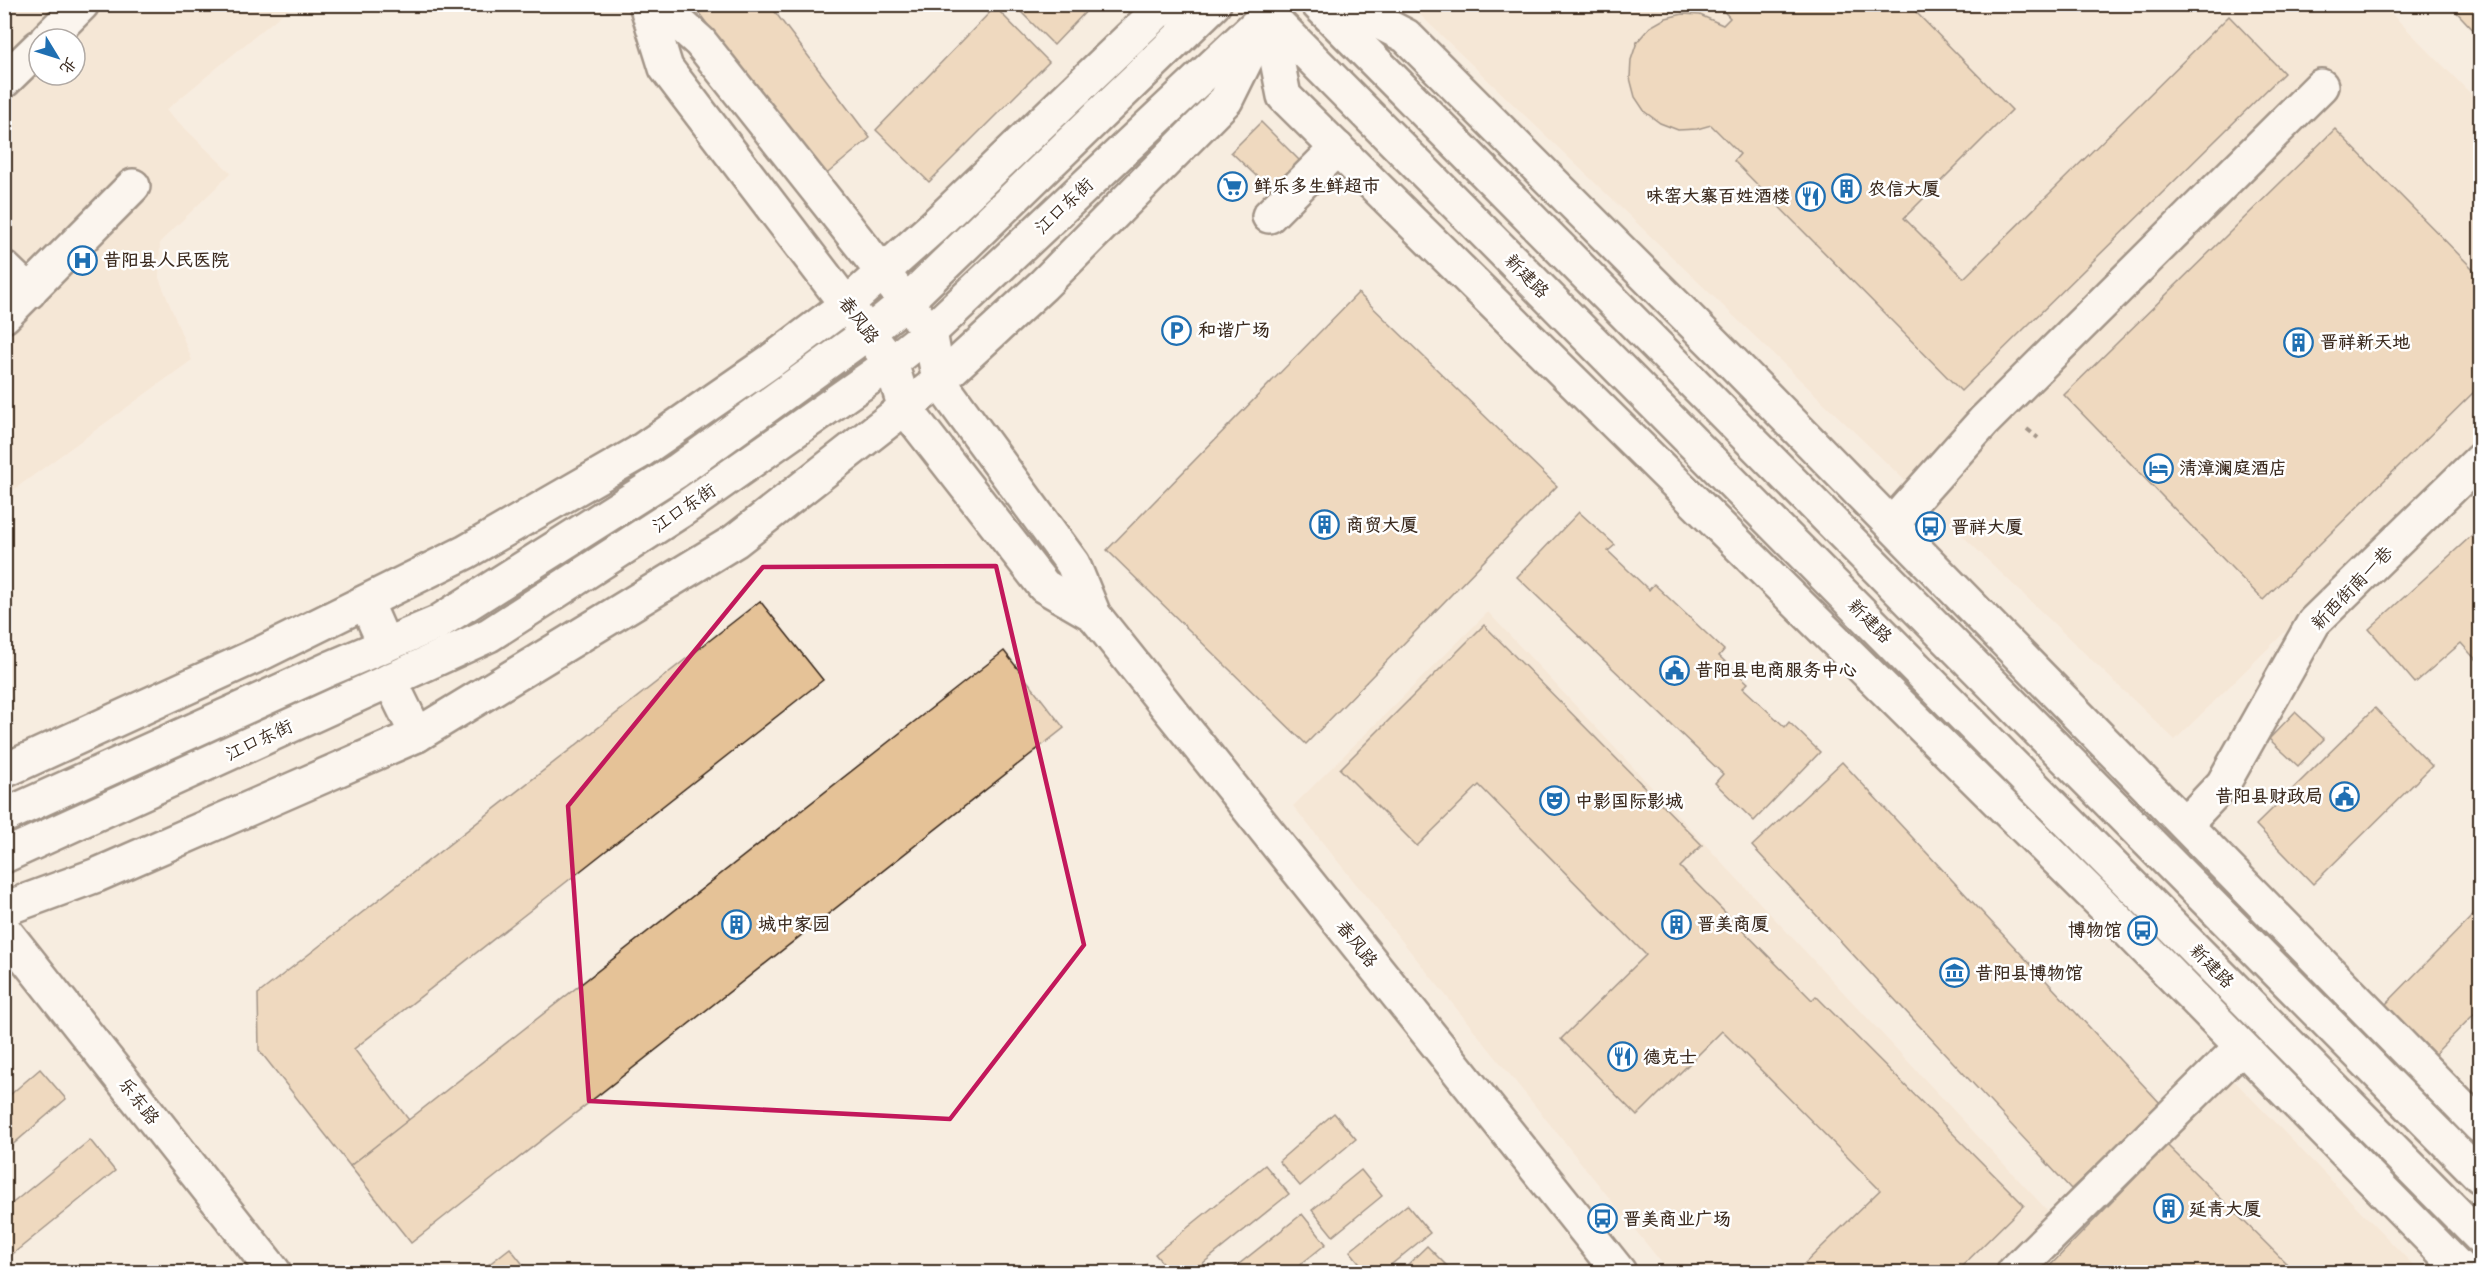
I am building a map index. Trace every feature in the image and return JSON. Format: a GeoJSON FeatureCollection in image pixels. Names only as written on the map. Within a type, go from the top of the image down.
{"type":"FeatureCollection","features":[{"type":"Feature","properties":{"kind":"main road"},"geometry":{"type":"LineString","coordinates":[[59,27],[82,4]]}},
{"type":"Feature","properties":{"kind":"main road","name":"春风路"},"geometry":{"type":"LineString","coordinates":[[646,4],[666,68],[891,363],[904,408],[1044,586],[1094,615]]}},
{"type":"Feature","properties":{"kind":"main road","name":"春风路"},"geometry":{"type":"LineString","coordinates":[[658,4],[700,42],[930,332],[939,381],[1073,564],[1094,615],[1619,1272]]}},
{"type":"Feature","properties":{"kind":"main road"},"geometry":{"type":"LineString","coordinates":[[4,771],[264,652],[466,552],[638,453],[771,361],[847,304],[882,270],[932,228],[1158,11],[1176,4]]}},
{"type":"Feature","properties":{"kind":"main road","name":"江口东街"},"geometry":{"type":"LineString","coordinates":[[4,816],[437,623],[677,471],[869,332],[907,301],[1214,4]]}},
{"type":"Feature","properties":{"kind":"main road"},"geometry":{"type":"LineString","coordinates":[[1318,4],[2481,1176]]}},
{"type":"Feature","properties":{"kind":"main road"},"geometry":{"type":"LineString","coordinates":[[1344,4],[1406,36],[2186,823],[2481,1126]]}},
{"type":"Feature","properties":{"kind":"main road"},"geometry":{"type":"LineString","coordinates":[[1267,8],[1284,96],[2090,892],[2463,1272]]}},
{"type":"Feature","properties":{"kind":"main road"},"geometry":{"type":"LineString","coordinates":[[4,909],[97,875],[417,735],[735,541],[939,381],[1043,285],[1226,100],[1267,8]]}},
{"type":"Feature","properties":{"kind":"main road","name":"江口东街"},"geometry":{"type":"LineString","coordinates":[[4,856],[489,635],[679,512],[891,363],[930,332],[1267,8]]}},
{"type":"Feature","properties":{"kind":"main road","name":"新建路"},"geometry":{"type":"LineString","coordinates":[[1267,8],[2481,1237]]}},
{"type":"Feature","properties":{"kind":"main road"},"geometry":{"type":"LineString","coordinates":[[4,81],[27,59]]}},
{"type":"Feature","properties":{"kind":"main road"},"geometry":{"type":"LineString","coordinates":[[1892,525],[1984,421],[2321,86]]}},
{"type":"Feature","properties":{"kind":"main road"},"geometry":{"type":"LineString","coordinates":[[1269,216],[1337,148]]}},
{"type":"Feature","properties":{"kind":"main road"},"geometry":{"type":"LineString","coordinates":[[4,316],[133,186]]}},
{"type":"Feature","properties":{"kind":"main road"},"geometry":{"type":"LineString","coordinates":[[4,268],[29,291]]}},
{"type":"Feature","properties":{"kind":"main road","name":"新西街南一巷"},"geometry":{"type":"LineString","coordinates":[[2186,823],[2223,784],[2314,622],[2481,460]]}},
{"type":"Feature","properties":{"kind":"main road"},"geometry":{"type":"LineString","coordinates":[[366,602],[386,645]]}},
{"type":"Feature","properties":{"kind":"main road"},"geometry":{"type":"LineString","coordinates":[[390,680],[417,735]]}},
{"type":"Feature","properties":{"kind":"main road","name":"乐东路"},"geometry":{"type":"LineString","coordinates":[[4,930],[274,1272]]}},
{"type":"Feature","properties":{"kind":"main road"},"geometry":{"type":"LineString","coordinates":[[2014,1272],[2241,1047]]}},
{"type":"Feature","properties":{"kind":"highlighted area"},"geometry":{"type":"Polygon","coordinates":[[[996,566],[1084,945],[950,1119],[589,1101],[568,806],[763,567],[996,566]]]}},
{"type":"Feature","properties":{"kind":"shaded area","name":"昔阳县人民医院"},"geometry":{"type":"Polygon","coordinates":[[[5,5],[293,5],[166,110],[231,173],[160,242],[159,278],[192,360],[5,496],[5,5]]]}},
{"type":"Feature","properties":{"kind":"shaded area"},"geometry":{"type":"Polygon","coordinates":[[[1414,5],[2383,5],[2480,103],[2480,440],[2175,740],[1416,11],[1414,5]]]}},
{"type":"Feature","properties":{"kind":"shaded area","name":"晋美商业广场"},"geometry":{"type":"Polygon","coordinates":[[[1488,612],[2060,1224],[2221,1067],[2420,1272],[1669,1272],[1293,806],[1488,612]]]}},
{"type":"Feature","properties":{"kind":"building"},"geometry":{"type":"Polygon","coordinates":[[[692,4],[769,4],[870,138],[823,177],[692,4]]]}},
{"type":"Feature","properties":{"kind":"building"},"geometry":{"type":"Polygon","coordinates":[[[1013,4],[1093,4],[1054,45],[1013,4]]]}},
{"type":"Feature","properties":{"kind":"building","name":"农信大厦"},"geometry":{"type":"Polygon","coordinates":[[[1717,4],[1908,4],[2012,110],[1904,218],[1964,278],[2229,16],[2284,73],[1961,391],[1734,161],[1740,154],[1711,125],[1697,129],[1678,130],[1660,123],[1645,112],[1635,97],[1630,78],[1631,60],[1637,42],[1650,27],[1666,18],[1683,14],[1700,15],[1723,25],[1730,18],[1717,4]]]}},
{"type":"Feature","properties":{"kind":"building"},"geometry":{"type":"Polygon","coordinates":[[[2449,4],[2480,4],[2480,37],[2449,4]]]}},
{"type":"Feature","properties":{"kind":"building"},"geometry":{"type":"Polygon","coordinates":[[[995,7],[1049,62],[929,182],[876,130],[995,7]]]}},
{"type":"Feature","properties":{"kind":"building"},"geometry":{"type":"Polygon","coordinates":[[[1261,122],[1301,162],[1272,191],[1231,152],[1261,122]]]}},
{"type":"Feature","properties":{"kind":"building","name":"晋祥新天地"},"geometry":{"type":"Polygon","coordinates":[[[2335,129],[2480,276],[2480,386],[2263,600],[2064,395],[2335,129]]]}},
{"type":"Feature","properties":{"kind":"building","name":"商贸大厦"},"geometry":{"type":"Polygon","coordinates":[[[1358,293],[1557,486],[1306,744],[1107,550],[1358,293]]]}},
{"type":"Feature","properties":{"kind":"building","name":"昔阳县电商服务中心"},"geometry":{"type":"Polygon","coordinates":[[[1579,512],[1615,545],[1608,551],[1649,590],[1654,584],[1724,650],[1719,656],[1748,683],[1743,688],[1785,727],[1789,722],[1820,752],[1754,821],[1715,783],[1723,774],[1517,577],[1579,512]]]}},
{"type":"Feature","properties":{"kind":"building"},"geometry":{"type":"Polygon","coordinates":[[[2480,528],[2480,656],[2476,660],[2461,643],[2415,683],[2369,629],[2480,528]]]}},
{"type":"Feature","properties":{"kind":"building"},"geometry":{"type":"Polygon","coordinates":[[[760,601],[823,680],[354,1049],[409,1120],[350,1166],[259,1050],[258,994],[760,601]]]}},
{"type":"Feature","properties":{"kind":"building","name":"晋美商厦"},"geometry":{"type":"Polygon","coordinates":[[[1484,625],[1702,845],[1680,867],[1812,1000],[1816,996],[2024,1205],[1956,1272],[1796,1272],[1880,1190],[1722,1031],[1637,1116],[1561,1039],[1646,955],[1479,785],[1417,846],[1340,769],[1484,625]]]}},
{"type":"Feature","properties":{"kind":"building","name":"城中家园"},"geometry":{"type":"Polygon","coordinates":[[[1004,651],[1064,728],[411,1243],[350,1166],[1004,651]]]}},
{"type":"Feature","properties":{"kind":"building","name":"昔阳县财政局"},"geometry":{"type":"Polygon","coordinates":[[[2375,708],[2432,766],[2313,884],[2256,825],[2375,708]]]}},
{"type":"Feature","properties":{"kind":"building"},"geometry":{"type":"Polygon","coordinates":[[[2295,712],[2324,739],[2298,766],[2269,739],[2295,712]]]}},
{"type":"Feature","properties":{"kind":"building","name":"昔阳县博物馆"},"geometry":{"type":"Polygon","coordinates":[[[1842,762],[2161,1104],[2071,1189],[1752,846],[1842,762]]]}},
{"type":"Feature","properties":{"kind":"building"},"geometry":{"type":"Polygon","coordinates":[[[2480,908],[2480,1008],[2433,1056],[2384,1006],[2480,908]]]}},
{"type":"Feature","properties":{"kind":"building"},"geometry":{"type":"Polygon","coordinates":[[[40,1069],[66,1099],[4,1152],[4,1100],[40,1069]]]}},
{"type":"Feature","properties":{"kind":"building"},"geometry":{"type":"Polygon","coordinates":[[[1334,1113],[1356,1139],[1300,1186],[1279,1161],[1334,1113]]]}},
{"type":"Feature","properties":{"kind":"building"},"geometry":{"type":"Polygon","coordinates":[[[90,1140],[115,1171],[4,1261],[4,1210],[90,1140]]]}},
{"type":"Feature","properties":{"kind":"building","name":"延青大厦"},"geometry":{"type":"Polygon","coordinates":[[[2167,1145],[2295,1272],[2044,1272],[2167,1145]]]}},
{"type":"Feature","properties":{"kind":"building"},"geometry":{"type":"Polygon","coordinates":[[[1265,1165],[1289,1194],[1192,1272],[1170,1272],[1155,1254],[1265,1165]]]}},
{"type":"Feature","properties":{"kind":"building"},"geometry":{"type":"Polygon","coordinates":[[[1361,1170],[1382,1196],[1333,1236],[1312,1210],[1361,1170]]]}},
{"type":"Feature","properties":{"kind":"building"},"geometry":{"type":"Polygon","coordinates":[[[1407,1205],[1430,1233],[1382,1272],[1367,1272],[1350,1251],[1407,1205]]]}},
{"type":"Feature","properties":{"kind":"building"},"geometry":{"type":"Polygon","coordinates":[[[1302,1214],[1326,1244],[1291,1272],[1229,1272],[1302,1214]]]}},
{"type":"Feature","properties":{"kind":"building"},"geometry":{"type":"Polygon","coordinates":[[[1427,1246],[1453,1272],[1400,1272],[1427,1246]]]}},
{"type":"Feature","properties":{"kind":"building"},"geometry":{"type":"Polygon","coordinates":[[[510,1248],[529,1272],[479,1272],[510,1248]]]}},
{"type":"Feature","properties":{"kind":"building"},"geometry":{"type":"Polygon","coordinates":[[[1147,1264],[1154,1272],[1137,1272],[1147,1264]]]}},
{"type":"Feature","properties":{"kind":"building"},"geometry":{"type":"Polygon","coordinates":[[[1340,1265],[1346,1272],[1330,1272],[1340,1265]]]}},
{"type":"Feature","properties":{"kind":"place","name":"鲜乐多生鲜超市"},"geometry":{"type":"Point","coordinates":[1233,186]}},
{"type":"Feature","properties":{"kind":"place","name":"农信大厦"},"geometry":{"type":"Point","coordinates":[1847,189]}},
{"type":"Feature","properties":{"kind":"place","name":"味窑大寨百姓酒楼"},"geometry":{"type":"Point","coordinates":[1811,196]}},
{"type":"Feature","properties":{"kind":"place","name":"昔阳县人民医院"},"geometry":{"type":"Point","coordinates":[82,260]}},
{"type":"Feature","properties":{"kind":"place","name":"和谐广场"},"geometry":{"type":"Point","coordinates":[1177,330]}},
{"type":"Feature","properties":{"kind":"place","name":"晋祥新天地"},"geometry":{"type":"Point","coordinates":[2299,342]}},
{"type":"Feature","properties":{"kind":"place","name":"清漳澜庭酒店"},"geometry":{"type":"Point","coordinates":[2158,468]}},
{"type":"Feature","properties":{"kind":"place","name":"商贸大厦"},"geometry":{"type":"Point","coordinates":[1325,525]}},
{"type":"Feature","properties":{"kind":"place","name":"晋祥大厦"},"geometry":{"type":"Point","coordinates":[1930,527]}},
{"type":"Feature","properties":{"kind":"place","name":"昔阳县电商服务中心"},"geometry":{"type":"Point","coordinates":[1674,670]}},
{"type":"Feature","properties":{"kind":"place","name":"昔阳县财政局"},"geometry":{"type":"Point","coordinates":[2344,796]}},
{"type":"Feature","properties":{"kind":"place","name":"中影国际影城"},"geometry":{"type":"Point","coordinates":[1554,801]}},
{"type":"Feature","properties":{"kind":"place","name":"城中家园"},"geometry":{"type":"Point","coordinates":[737,924]}},
{"type":"Feature","properties":{"kind":"place","name":"晋美商厦"},"geometry":{"type":"Point","coordinates":[1676,924]}},
{"type":"Feature","properties":{"kind":"place","name":"博物馆"},"geometry":{"type":"Point","coordinates":[2143,930]}},
{"type":"Feature","properties":{"kind":"place","name":"昔阳县博物馆"},"geometry":{"type":"Point","coordinates":[1954,973]}},
{"type":"Feature","properties":{"kind":"place","name":"德克士"},"geometry":{"type":"Point","coordinates":[1622,1057]}},
{"type":"Feature","properties":{"kind":"place","name":"延青大厦"},"geometry":{"type":"Point","coordinates":[2168,1209]}},
{"type":"Feature","properties":{"kind":"place","name":"晋美商业广场"},"geometry":{"type":"Point","coordinates":[1602,1219]}}]}
